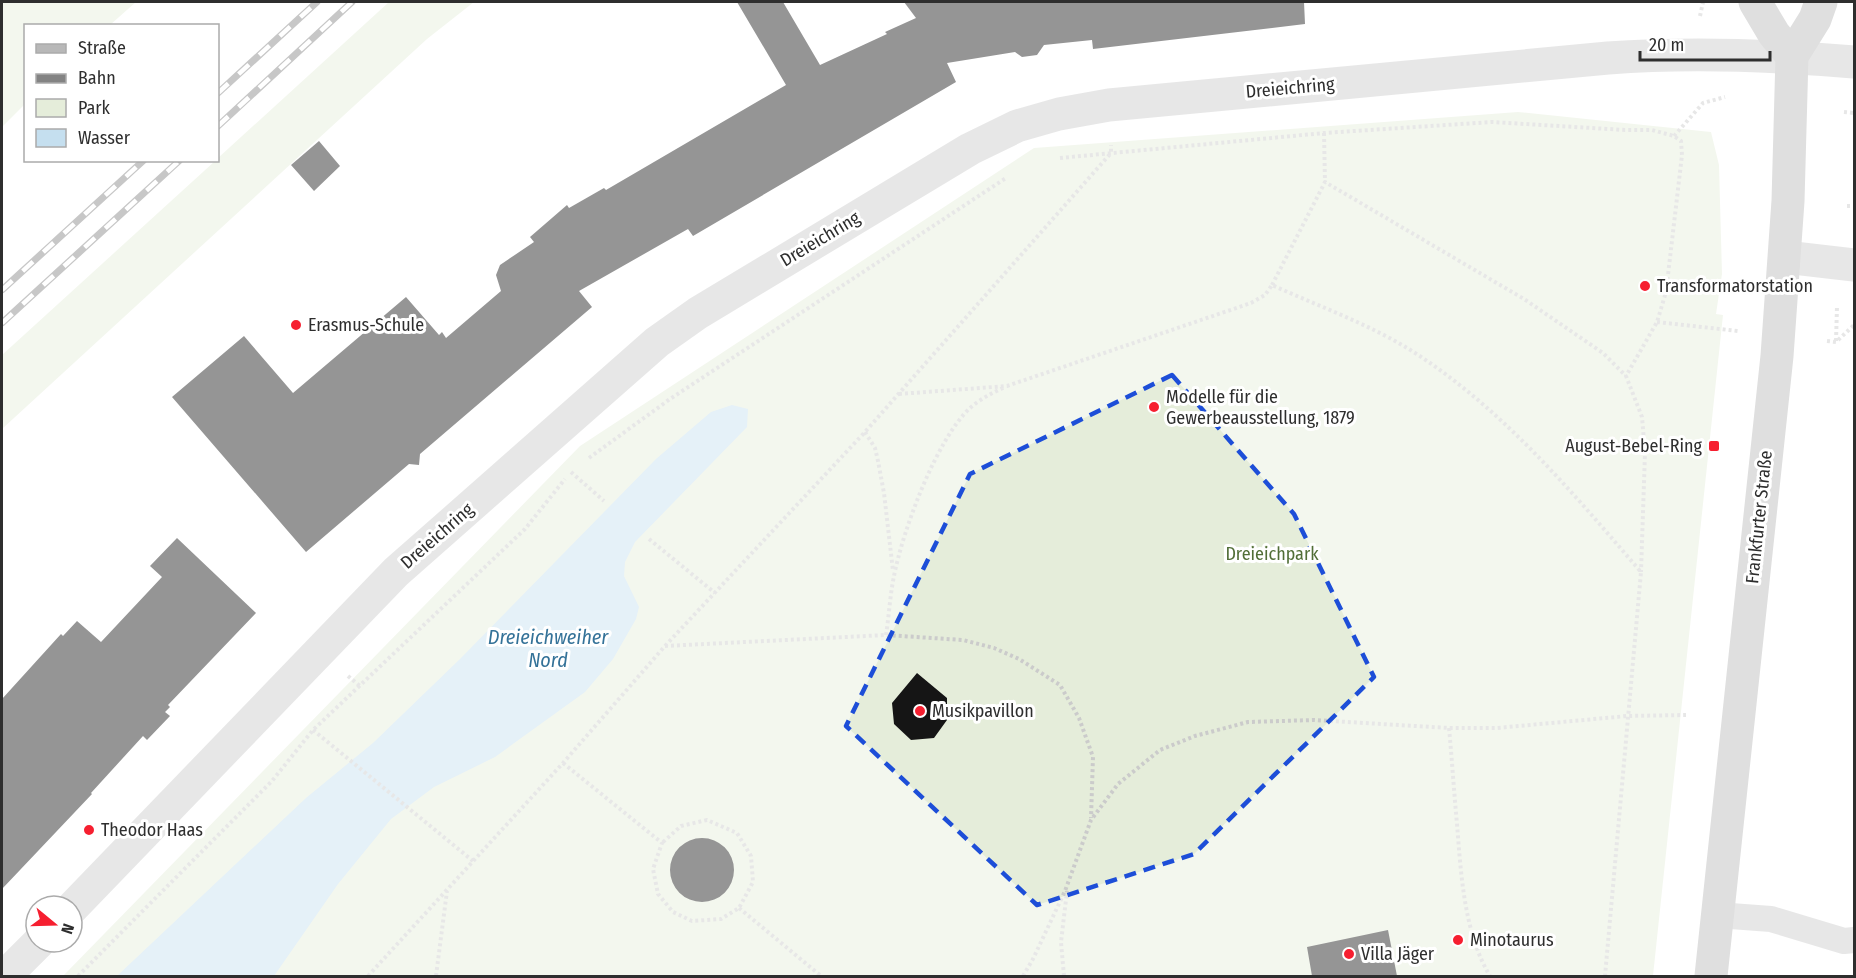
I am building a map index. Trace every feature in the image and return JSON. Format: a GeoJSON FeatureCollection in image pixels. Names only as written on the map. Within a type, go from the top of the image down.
{"type":"FeatureCollection","features":[{"type":"Feature","properties":{"kind":"main road"},"geometry":{"type":"LineString","coordinates":[[1755,2],[1774,34],[1792,56]]}},
{"type":"Feature","properties":{"kind":"main road","name":"Frankfurter Straße"},"geometry":{"type":"LineString","coordinates":[[1711,976],[1777,356],[1785,257],[1792,56],[1815,19],[1821,2]]}},
{"type":"Feature","properties":{"kind":"street","name":"Dreieichring"},"geometry":{"type":"LineString","coordinates":[[84,896],[396,572],[657,342],[698,313],[970,149],[1017,126],[1059,114],[1109,105],[1618,57],[1689,54],[1792,56]]}},
{"type":"Feature","properties":{"kind":"street"},"geometry":{"type":"LineString","coordinates":[[1792,56],[1854,62]]}},
{"type":"Feature","properties":{"kind":"street"},"geometry":{"type":"LineString","coordinates":[[1785,257],[1854,265]]}},
{"type":"Feature","properties":{"kind":"street"},"geometry":{"type":"LineString","coordinates":[[5,976],[27,954]]}},
{"type":"Feature","properties":{"kind":"lane"},"geometry":{"type":"LineString","coordinates":[[1717,915],[1771,919],[1844,941],[1854,940]]}},
{"type":"Feature","properties":{"kind":"path"},"geometry":{"type":"LineString","coordinates":[[1699,20],[1702,2]]}},
{"type":"Feature","properties":{"kind":"path"},"geometry":{"type":"LineString","coordinates":[[1674,136],[1703,103],[1725,98]]}},
{"type":"Feature","properties":{"kind":"path"},"geometry":{"type":"LineString","coordinates":[[1844,112],[1854,113]]}},
{"type":"Feature","properties":{"kind":"path"},"geometry":{"type":"LineString","coordinates":[[1056,158],[1324,133],[1492,122],[1652,130],[1674,136],[1681,141],[1682,155],[1666,292],[1657,322],[1626,376]]}},
{"type":"Feature","properties":{"kind":"path"},"geometry":{"type":"LineString","coordinates":[[886,635],[894,575],[908,526],[940,448],[948,434],[969,409],[982,398],[1007,386],[1251,303],[1265,296],[1325,182],[1324,133]]}},
{"type":"Feature","properties":{"kind":"path"},"geometry":{"type":"LineString","coordinates":[[368,976],[563,763],[665,646],[865,432],[1111,153]]}},
{"type":"Feature","properties":{"kind":"path"},"geometry":{"type":"LineString","coordinates":[[78,976],[272,781],[313,730],[525,529],[571,472],[670,399],[1007,178]]}},
{"type":"Feature","properties":{"kind":"path"},"geometry":{"type":"LineString","coordinates":[[1325,182],[1524,298],[1603,353],[1626,376],[1642,417],[1646,453],[1641,572],[1605,976]]}},
{"type":"Feature","properties":{"kind":"path"},"geometry":{"type":"LineString","coordinates":[[1847,206],[1854,206]]}},
{"type":"Feature","properties":{"kind":"path"},"geometry":{"type":"LineString","coordinates":[[1272,285],[1410,350],[1461,384],[1516,432],[1641,572]]}},
{"type":"Feature","properties":{"kind":"path"},"geometry":{"type":"LineString","coordinates":[[1836,342],[1838,307]]}},
{"type":"Feature","properties":{"kind":"path"},"geometry":{"type":"LineString","coordinates":[[1657,322],[1738,331]]}},
{"type":"Feature","properties":{"kind":"path"},"geometry":{"type":"LineString","coordinates":[[1827,341],[1836,342],[1854,325]]}},
{"type":"Feature","properties":{"kind":"path"},"geometry":{"type":"LineString","coordinates":[[899,394],[1007,386]]}},
{"type":"Feature","properties":{"kind":"path"},"geometry":{"type":"LineString","coordinates":[[865,432],[875,448],[878,461],[886,504],[894,575]]}},
{"type":"Feature","properties":{"kind":"path"},"geometry":{"type":"LineString","coordinates":[[571,472],[604,501]]}},
{"type":"Feature","properties":{"kind":"path"},"geometry":{"type":"LineString","coordinates":[[649,539],[715,593]]}},
{"type":"Feature","properties":{"kind":"path"},"geometry":{"type":"LineString","coordinates":[[665,646],[886,635],[963,640],[994,648],[1019,659],[1060,685],[1079,718],[1093,757],[1091,820],[1067,888],[1061,942],[1064,976]]}},
{"type":"Feature","properties":{"kind":"path"},"geometry":{"type":"LineString","coordinates":[[1023,976],[1065,891],[1091,820],[1118,784],[1160,750],[1195,736],[1248,722],[1314,720],[1449,728],[1497,728],[1627,716],[1686,715]]}},
{"type":"Feature","properties":{"kind":"path"},"geometry":{"type":"LineString","coordinates":[[1449,728],[1460,863],[1466,900],[1472,933],[1490,976]]}},
{"type":"Feature","properties":{"kind":"path"},"geometry":{"type":"LineString","coordinates":[[313,730],[473,861]]}},
{"type":"Feature","properties":{"kind":"path"},"geometry":{"type":"LineString","coordinates":[[563,763],[662,843]]}},
{"type":"Feature","properties":{"kind":"path"},"geometry":{"type":"LineString","coordinates":[[707,820],[737,833],[751,856],[753,882],[738,908],[721,919],[692,921],[673,912],[658,894],[652,869],[662,843],[681,826],[707,820]]}},
{"type":"Feature","properties":{"kind":"path"},"geometry":{"type":"LineString","coordinates":[[435,976],[447,890]]}},
{"type":"Feature","properties":{"kind":"path"},"geometry":{"type":"LineString","coordinates":[[738,908],[821,976]]}},
{"type":"Feature","properties":{"kind":"highlighted area"},"geometry":{"type":"Polygon","coordinates":[[[1172,375],[1294,514],[1374,677],[1194,854],[1037,905],[846,726],[970,474],[1172,375]]]}},
{"type":"Feature","properties":{"kind":"green space"},"geometry":{"type":"Polygon","coordinates":[[[2,2],[136,2],[111,24],[24,24],[24,105],[2,127],[2,2]]]}},
{"type":"Feature","properties":{"kind":"green space"},"geometry":{"type":"Polygon","coordinates":[[[389,2],[474,2],[427,39],[2,429],[2,355],[214,162],[219,162],[219,157],[389,2]]]}},
{"type":"Feature","properties":{"kind":"green space","name":"Dreieichpark"},"geometry":{"type":"Polygon","coordinates":[[[1518,112],[1711,132],[1719,165],[1722,274],[1716,314],[1723,315],[1653,976],[63,976],[580,446],[1034,148],[1518,112]]]}},
{"type":"Feature","properties":{"kind":"water","name":"Dreieichweiher Nord"},"geometry":{"type":"Polygon","coordinates":[[[732,405],[748,409],[747,427],[635,542],[625,562],[624,576],[639,607],[636,619],[613,659],[585,692],[495,757],[434,787],[391,819],[338,884],[274,976],[117,976],[306,798],[373,743],[460,659],[656,459],[711,412],[732,405]]]}},
{"type":"Feature","properties":{"kind":"building"},"geometry":{"type":"Polygon","coordinates":[[[737,2],[783,2],[820,65],[916,18],[904,2],[1304,2],[1305,24],[1093,49],[1092,40],[1044,45],[1037,55],[1022,57],[1015,52],[947,63],[956,82],[693,236],[688,229],[579,291],[592,307],[420,454],[419,465],[409,464],[306,552],[172,397],[244,336],[293,393],[406,297],[439,335],[442,332],[446,338],[501,291],[496,275],[500,265],[534,242],[530,237],[567,205],[569,208],[604,188],[606,190],[786,85],[737,2]]]}},
{"type":"Feature","properties":{"kind":"building"},"geometry":{"type":"Polygon","coordinates":[[[319,141],[340,166],[314,191],[291,165],[319,141]]]}},
{"type":"Feature","properties":{"kind":"building"},"geometry":{"type":"Polygon","coordinates":[[[177,538],[256,613],[168,705],[170,707],[165,712],[170,716],[147,740],[143,736],[92,794],[2,889],[2,699],[61,634],[63,636],[77,621],[101,642],[162,577],[150,566],[177,538]]]}},
{"type":"Feature","properties":{"kind":"building","name":"Musikpavillon"},"geometry":{"type":"Polygon","coordinates":[[[917,673],[947,698],[947,720],[934,738],[911,740],[894,724],[892,703],[917,673]]]}},
{"type":"Feature","properties":{"kind":"building"},"geometry":{"type":"Polygon","coordinates":[[[702,838],[720,844],[728,852],[734,870],[728,888],[720,896],[702,902],[684,896],[676,888],[670,870],[676,852],[684,844],[702,838]]]}},
{"type":"Feature","properties":{"kind":"building","name":"Villa Jäger"},"geometry":{"type":"Polygon","coordinates":[[[1388,930],[1397,976],[1312,976],[1307,947],[1388,930]]]}},
{"type":"Feature","properties":{"kind":"railway"},"geometry":{"type":"LineString","coordinates":[[219,92],[317,2]]}},
{"type":"Feature","properties":{"kind":"railway"},"geometry":{"type":"LineString","coordinates":[[219,125],[352,2]]}},
{"type":"Feature","properties":{"kind":"railway"},"geometry":{"type":"LineString","coordinates":[[2,290],[142,162]]}},
{"type":"Feature","properties":{"kind":"railway"},"geometry":{"type":"LineString","coordinates":[[2,323],[178,162]]}},
{"type":"Feature","properties":{"kind":"place","name":"Transformatorstation"},"geometry":{"type":"Point","coordinates":[1645,286]}},
{"type":"Feature","properties":{"kind":"place","name":"Erasmus-Schule"},"geometry":{"type":"Point","coordinates":[296,325]}},
{"type":"Feature","properties":{"kind":"place","name":"Modelle für die Gewerbeausstellung, 1879"},"geometry":{"type":"Point","coordinates":[1154,407]}},
{"type":"Feature","properties":{"kind":"place","name":"August-Bebel-Ring"},"geometry":{"type":"Point","coordinates":[1714,446]}},
{"type":"Feature","properties":{"kind":"place","name":"Musikpavillon"},"geometry":{"type":"Point","coordinates":[920,711]}},
{"type":"Feature","properties":{"kind":"place","name":"Theodor Haas"},"geometry":{"type":"Point","coordinates":[89,830]}},
{"type":"Feature","properties":{"kind":"place","name":"Minotaurus"},"geometry":{"type":"Point","coordinates":[1458,940]}},
{"type":"Feature","properties":{"kind":"place","name":"Villa Jäger"},"geometry":{"type":"Point","coordinates":[1349,954]}}]}
